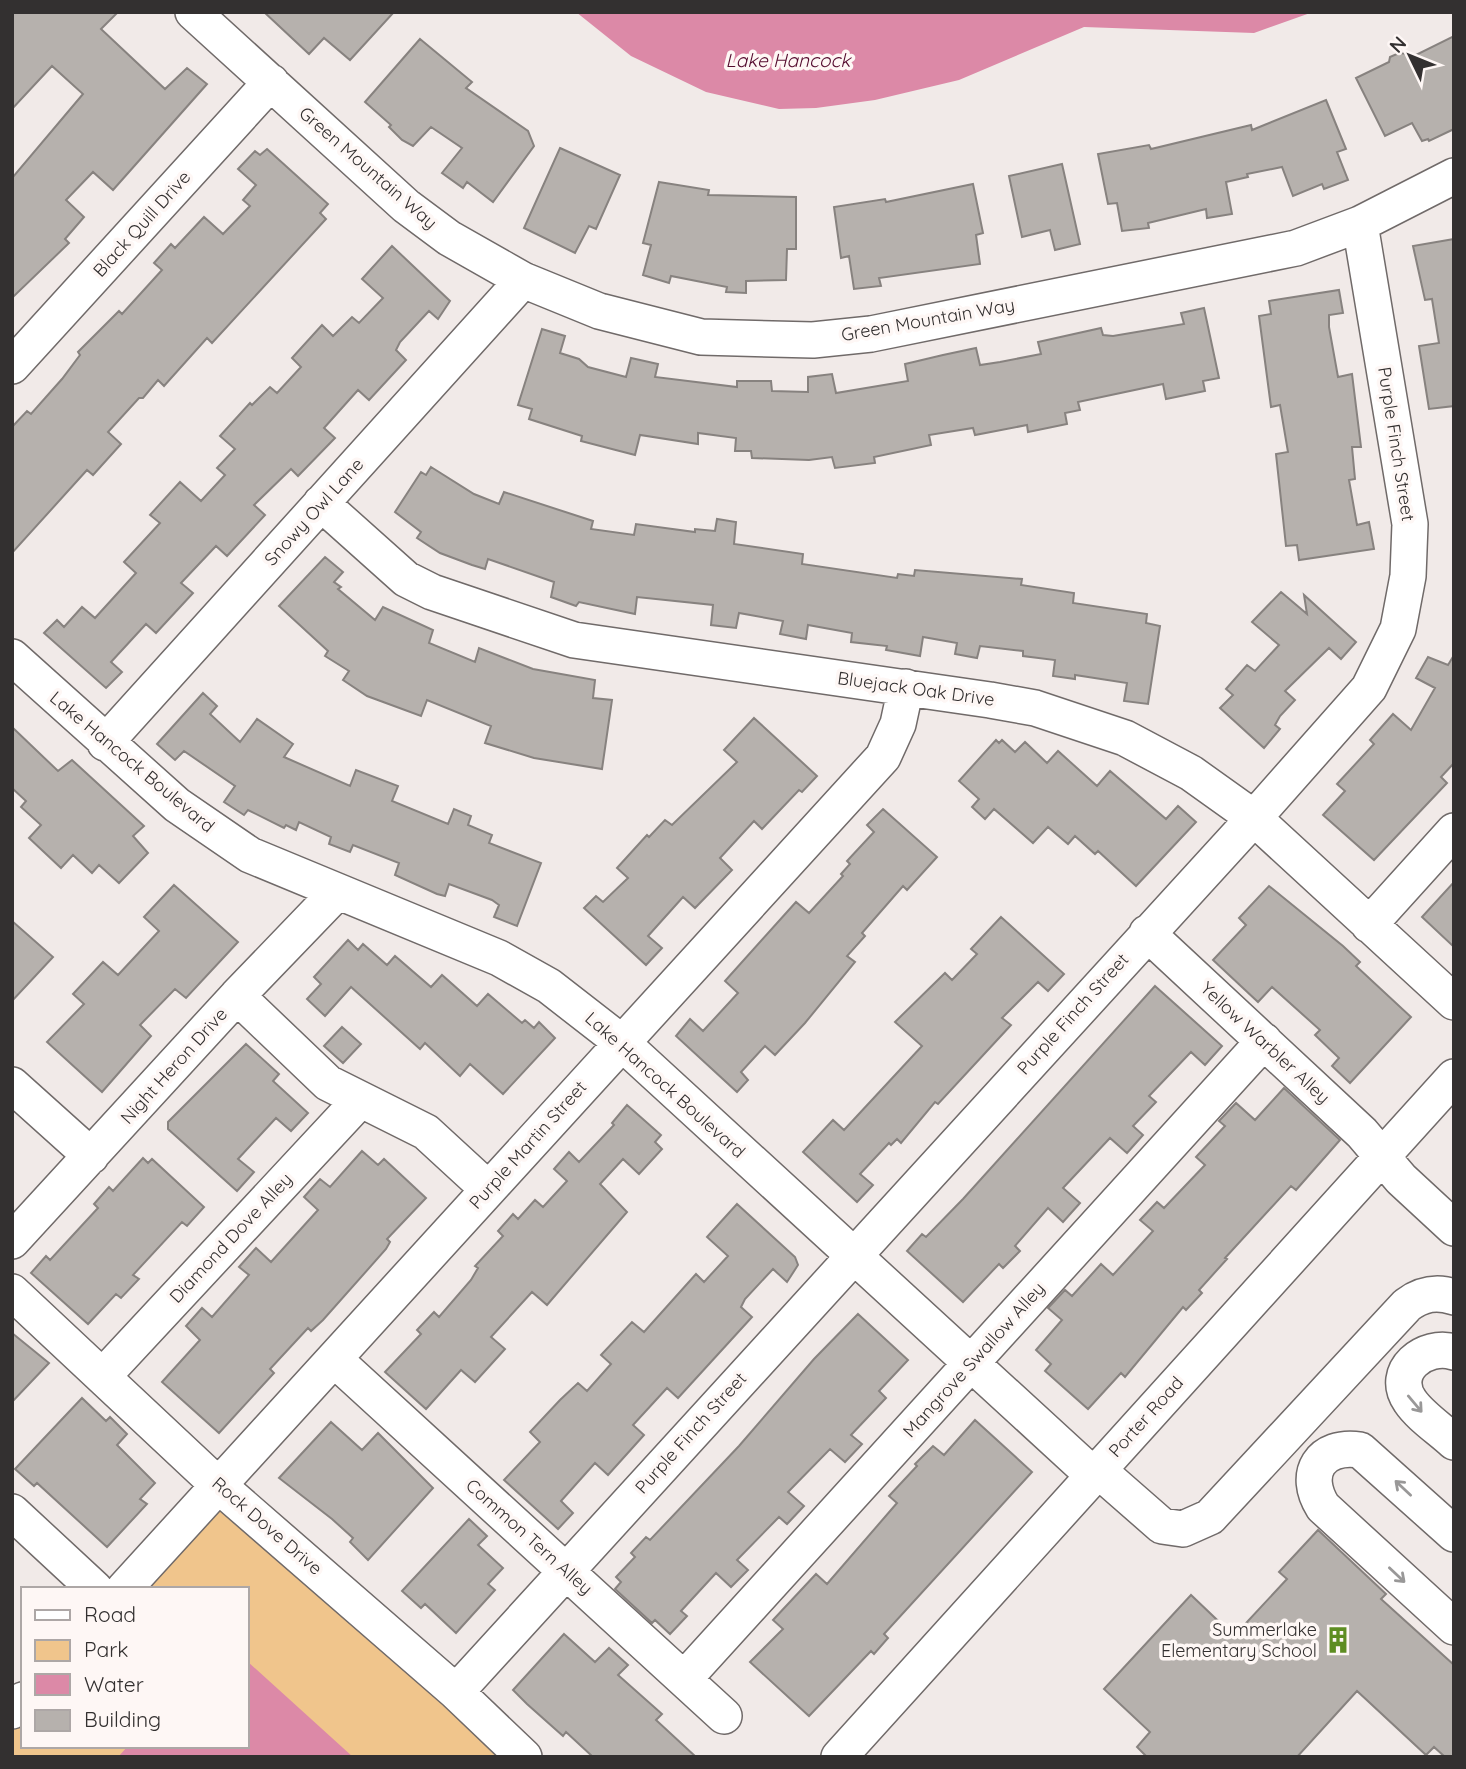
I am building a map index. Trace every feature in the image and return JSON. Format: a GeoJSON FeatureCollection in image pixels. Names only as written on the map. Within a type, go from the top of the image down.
{"type":"FeatureCollection","features":[{"type":"Feature","properties":{"kind":"street","name":"Green Mountain Way"},"geometry":{"type":"LineString","coordinates":[[194,12],[406,206],[449,238],[523,280],[599,311],[701,337],[813,340],[871,334],[1296,248],[1360,224],[1454,176]]}},
{"type":"Feature","properties":{"kind":"street","name":"Black Quill Drive"},"geometry":{"type":"LineString","coordinates":[[12,366],[271,82]]}},
{"type":"Feature","properties":{"kind":"street","name":"Purple Finch Street"},"geometry":{"type":"LineString","coordinates":[[456,1692],[1254,818],[1369,688],[1398,629],[1408,576],[1410,524],[1360,224]]}},
{"type":"Feature","properties":{"kind":"street","name":"Snowy Owl Lane"},"geometry":{"type":"LineString","coordinates":[[105,743],[523,280]]}},
{"type":"Feature","properties":{"kind":"street","name":"Bluejack Oak Drive"},"geometry":{"type":"LineString","coordinates":[[321,503],[406,579],[432,593],[574,640],[1035,708],[1125,738],[1191,773],[1254,818],[1454,1002]]}},
{"type":"Feature","properties":{"kind":"street","name":"Lake Hancock Boulevard"},"geometry":{"type":"LineString","coordinates":[[12,657],[177,805],[250,856],[499,958],[550,986],[621,1042],[853,1256],[1096,1473],[1162,1526],[1183,1530],[1210,1517],[1420,1295],[1443,1293],[1454,1297]]}},
{"type":"Feature","properties":{"kind":"street","name":"Purple Martin Street"},"geometry":{"type":"LineString","coordinates":[[126,1587],[883,757],[898,724],[906,687]]}},
{"type":"Feature","properties":{"kind":"street"},"geometry":{"type":"LineString","coordinates":[[1369,925],[1454,831]]}},
{"type":"Feature","properties":{"kind":"street","name":"Night Heron Drive"},"geometry":{"type":"LineString","coordinates":[[12,1241],[237,996],[337,892]]}},
{"type":"Feature","properties":{"kind":"street","name":"Yellow Warbler Alley"},"geometry":{"type":"LineString","coordinates":[[1147,933],[1362,1133],[1401,1179],[1454,1227]]}},
{"type":"Feature","properties":{"kind":"street"},"geometry":{"type":"LineString","coordinates":[[237,996],[328,1083],[359,1101],[426,1132],[488,1189]]}},
{"type":"Feature","properties":{"kind":"street","name":"Mangrove Swallow Alley"},"geometry":{"type":"LineString","coordinates":[[684,1678],[1264,1041]]}},
{"type":"Feature","properties":{"kind":"street","name":"Porter Road"},"geometry":{"type":"LineString","coordinates":[[839,1757],[1454,1077]]}},
{"type":"Feature","properties":{"kind":"street"},"geometry":{"type":"LineString","coordinates":[[12,1085],[91,1156]]}},
{"type":"Feature","properties":{"kind":"street","name":"Diamond Dove Alley"},"geometry":{"type":"LineString","coordinates":[[103,1376],[359,1101]]}},
{"type":"Feature","properties":{"kind":"street","name":"Rock Dove Drive"},"geometry":{"type":"LineString","coordinates":[[12,1292],[218,1485],[456,1692],[524,1757]]}},
{"type":"Feature","properties":{"kind":"street"},"geometry":{"type":"LineString","coordinates":[[1454,1352],[1429,1351],[1417,1357],[1405,1376],[1405,1388],[1410,1401],[1454,1441]]}},
{"type":"Feature","properties":{"kind":"street","name":"Common Tern Alley"},"geometry":{"type":"LineString","coordinates":[[334,1359],[724,1716]]}},
{"type":"Feature","properties":{"kind":"street"},"geometry":{"type":"LineString","coordinates":[[1454,1534],[1360,1450],[1334,1450],[1322,1458],[1316,1468],[1314,1484],[1323,1507],[1454,1628]]}},
{"type":"Feature","properties":{"kind":"street"},"geometry":{"type":"LineString","coordinates":[[12,1512],[93,1587]]}},
{"type":"Feature","properties":{"kind":"green space"},"geometry":{"type":"Polygon","coordinates":[[[222,1509],[505,1757],[12,1757],[12,1732],[21,1723],[21,1748],[248,1748],[248,1587],[145,1587],[212,1513],[222,1509]]]}},
{"type":"Feature","properties":{"kind":"water","name":"Lake Hancock"},"geometry":{"type":"Polygon","coordinates":[[[576,12],[1313,12],[1254,33],[1084,27],[959,80],[875,100],[816,108],[779,109],[706,92],[631,56],[576,12]]]}},
{"type":"Feature","properties":{"kind":"water"},"geometry":{"type":"Polygon","coordinates":[[[248,1662],[353,1757],[118,1757],[126,1748],[248,1748],[248,1662]]]}},
{"type":"Feature","properties":{"kind":"building"},"geometry":{"type":"Polygon","coordinates":[[[12,12],[118,12],[101,29],[165,89],[187,68],[207,84],[113,190],[93,172],[66,200],[84,217],[65,239],[69,243],[12,298],[12,178],[83,94],[52,66],[12,109],[12,12]]]}},
{"type":"Feature","properties":{"kind":"building"},"geometry":{"type":"Polygon","coordinates":[[[264,12],[394,12],[350,60],[324,38],[309,54],[264,12]]]}},
{"type":"Feature","properties":{"kind":"building"},"geometry":{"type":"Polygon","coordinates":[[[1454,36],[1454,129],[1429,141],[1422,141],[1412,123],[1385,136],[1356,78],[1389,62],[1390,57],[1399,53],[1416,55],[1454,36]]]}},
{"type":"Feature","properties":{"kind":"building"},"geometry":{"type":"Polygon","coordinates":[[[420,39],[472,82],[466,88],[528,131],[534,146],[493,202],[467,182],[463,188],[442,173],[462,148],[431,127],[413,146],[402,140],[389,127],[391,125],[365,102],[420,39]]]}},
{"type":"Feature","properties":{"kind":"building"},"geometry":{"type":"Polygon","coordinates":[[[1326,100],[1346,149],[1337,152],[1348,180],[1324,189],[1322,184],[1293,196],[1282,167],[1247,174],[1248,177],[1226,182],[1232,214],[1207,218],[1206,209],[1148,223],[1149,228],[1122,231],[1117,203],[1108,204],[1098,154],[1149,145],[1151,149],[1251,125],[1252,130],[1326,100]]]}},
{"type":"Feature","properties":{"kind":"building"},"geometry":{"type":"Polygon","coordinates":[[[560,148],[620,175],[596,229],[589,226],[575,253],[524,228],[560,148]]]}},
{"type":"Feature","properties":{"kind":"building"},"geometry":{"type":"Polygon","coordinates":[[[267,149],[328,204],[320,213],[326,219],[212,343],[207,338],[164,386],[158,380],[143,398],[139,398],[108,432],[121,444],[93,475],[87,470],[12,553],[12,427],[27,411],[31,414],[62,379],[80,355],[78,352],[119,311],[122,314],[162,270],[154,263],[171,244],[175,248],[204,217],[223,234],[250,206],[243,200],[256,185],[238,169],[255,151],[260,155],[267,149]]]}},
{"type":"Feature","properties":{"kind":"building"},"geometry":{"type":"Polygon","coordinates":[[[1062,164],[1080,244],[1055,250],[1050,230],[1022,237],[1009,176],[1062,164]]]}},
{"type":"Feature","properties":{"kind":"building"},"geometry":{"type":"Polygon","coordinates":[[[659,182],[709,190],[708,195],[796,197],[796,249],[787,249],[786,280],[746,281],[746,293],[726,292],[727,287],[671,276],[669,283],[643,275],[651,245],[643,243],[659,182]]]}},
{"type":"Feature","properties":{"kind":"building"},"geometry":{"type":"Polygon","coordinates":[[[973,184],[983,233],[976,235],[980,264],[879,278],[881,286],[854,289],[849,256],[841,258],[834,207],[885,199],[886,202],[973,184]]]}},
{"type":"Feature","properties":{"kind":"building"},"geometry":{"type":"Polygon","coordinates":[[[1454,239],[1454,406],[1429,409],[1419,346],[1439,343],[1432,299],[1425,300],[1413,246],[1454,239]]]}},
{"type":"Feature","properties":{"kind":"building"},"geometry":{"type":"Polygon","coordinates":[[[392,246],[450,301],[438,319],[429,311],[400,342],[396,350],[406,360],[369,400],[358,390],[324,428],[335,438],[298,476],[291,469],[254,505],[265,515],[227,556],[216,546],[181,583],[193,593],[156,633],[146,624],[111,662],[122,672],[106,688],[44,633],[57,620],[64,627],[82,607],[95,618],[136,573],[124,562],[160,523],[150,515],[180,482],[201,501],[225,475],[217,468],[235,449],[220,436],[250,403],[252,405],[270,387],[277,393],[301,367],[292,358],[322,325],[333,336],[352,317],[359,323],[383,298],[362,279],[392,246]]]}},
{"type":"Feature","properties":{"kind":"building"},"geometry":{"type":"Polygon","coordinates":[[[1339,290],[1343,313],[1329,315],[1329,327],[1338,377],[1352,374],[1361,447],[1352,447],[1355,479],[1349,480],[1357,525],[1369,522],[1374,549],[1299,560],[1297,545],[1286,546],[1276,454],[1288,452],[1280,405],[1271,407],[1259,316],[1271,314],[1269,301],[1339,290]]]}},
{"type":"Feature","properties":{"kind":"building"},"geometry":{"type":"Polygon","coordinates":[[[1204,308],[1219,378],[1203,381],[1205,391],[1166,399],[1163,384],[1078,402],[1080,410],[1065,413],[1067,424],[1028,432],[1027,425],[975,435],[973,428],[929,435],[931,445],[874,457],[875,463],[835,468],[832,457],[809,460],[752,458],[751,451],[735,451],[736,438],[698,433],[698,444],[640,435],[635,455],[581,441],[582,436],[529,419],[532,409],[518,405],[542,329],[565,336],[560,353],[579,359],[588,367],[626,377],[631,358],[658,364],[655,377],[737,387],[737,381],[771,381],[772,391],[808,392],[808,377],[832,374],[836,393],[908,381],[905,364],[943,355],[976,348],[980,365],[1000,362],[1041,354],[1038,342],[1101,328],[1103,335],[1113,336],[1184,324],[1181,313],[1204,308]]]}},
{"type":"Feature","properties":{"kind":"building"},"geometry":{"type":"Polygon","coordinates":[[[431,467],[474,494],[499,504],[504,492],[593,521],[591,529],[634,535],[636,524],[695,532],[695,529],[715,531],[717,519],[736,522],[734,544],[803,554],[802,564],[897,578],[898,574],[914,576],[915,570],[1022,579],[1021,585],[1074,593],[1073,603],[1147,614],[1146,623],[1160,626],[1148,704],[1124,701],[1127,683],[1075,675],[1075,679],[1053,676],[1055,660],[1023,656],[1023,651],[980,646],[977,658],[955,654],[957,643],[923,637],[920,656],[886,650],[887,646],[851,642],[852,633],[808,625],[806,639],[780,634],[783,621],[739,613],[736,628],[711,625],[713,605],[637,597],[635,614],[579,602],[576,606],[551,597],[554,582],[488,559],[485,569],[472,565],[440,553],[417,538],[421,532],[395,512],[421,472],[426,475],[431,467]]]}},
{"type":"Feature","properties":{"kind":"building"},"geometry":{"type":"Polygon","coordinates":[[[325,557],[343,572],[334,582],[341,587],[338,589],[375,620],[383,607],[433,630],[429,643],[475,662],[479,648],[533,669],[595,680],[593,698],[612,700],[602,769],[534,758],[485,743],[491,726],[427,700],[421,716],[367,696],[343,680],[349,671],[325,656],[328,651],[279,606],[325,557]]]}},
{"type":"Feature","properties":{"kind":"building"},"geometry":{"type":"Polygon","coordinates":[[[1281,592],[1307,614],[1304,595],[1356,642],[1341,659],[1329,648],[1285,691],[1295,700],[1280,716],[1275,725],[1280,729],[1264,748],[1220,708],[1233,695],[1226,689],[1247,665],[1255,671],[1279,645],[1252,622],[1281,592]]]}},
{"type":"Feature","properties":{"kind":"building"},"geometry":{"type":"Polygon","coordinates":[[[1454,655],[1454,763],[1441,777],[1447,783],[1374,860],[1323,815],[1345,791],[1337,784],[1374,744],[1370,740],[1393,714],[1411,730],[1435,688],[1416,678],[1428,657],[1448,665],[1454,655]]]}},
{"type":"Feature","properties":{"kind":"building"},"geometry":{"type":"Polygon","coordinates":[[[203,693],[217,706],[210,714],[240,742],[257,719],[293,744],[284,757],[350,786],[356,770],[398,786],[392,801],[448,824],[454,809],[471,816],[468,825],[492,835],[489,843],[541,863],[517,926],[494,917],[499,905],[492,900],[449,884],[445,896],[437,894],[395,875],[399,863],[353,845],[350,852],[329,844],[331,837],[299,822],[296,830],[286,825],[284,828],[248,810],[244,815],[224,802],[235,786],[184,751],[175,760],[157,744],[203,693]]]}},
{"type":"Feature","properties":{"kind":"building"},"geometry":{"type":"Polygon","coordinates":[[[754,718],[817,776],[802,792],[799,790],[762,829],[754,821],[720,858],[732,870],[695,908],[683,897],[648,936],[662,948],[646,965],[584,908],[596,896],[603,902],[628,878],[617,868],[647,835],[649,837],[665,820],[672,825],[737,762],[724,750],[754,718]]]}},
{"type":"Feature","properties":{"kind":"building"},"geometry":{"type":"Polygon","coordinates":[[[12,727],[58,771],[72,760],[144,826],[133,836],[148,853],[119,883],[99,865],[92,873],[73,855],[61,868],[29,838],[41,825],[21,807],[26,801],[12,788],[12,727]]]}},
{"type":"Feature","properties":{"kind":"building"},"geometry":{"type":"Polygon","coordinates":[[[996,740],[999,743],[1002,740],[1015,752],[1025,742],[1047,763],[1058,751],[1097,786],[1110,771],[1166,819],[1178,806],[1196,822],[1136,886],[1098,851],[1095,854],[1075,836],[1068,844],[1048,827],[1033,843],[994,809],[985,819],[972,807],[979,799],[959,781],[996,740]]]}},
{"type":"Feature","properties":{"kind":"building"},"geometry":{"type":"Polygon","coordinates":[[[883,809],[937,857],[907,890],[903,886],[862,933],[865,936],[847,956],[855,962],[805,1023],[775,1055],[765,1046],[741,1072],[748,1080],[737,1092],[676,1036],[690,1019],[703,1031],[738,993],[725,981],[796,902],[809,913],[843,876],[841,874],[850,864],[847,861],[874,832],[867,825],[883,809]]]}},
{"type":"Feature","properties":{"kind":"building"},"geometry":{"type":"Polygon","coordinates":[[[1454,882],[1454,947],[1422,917],[1454,882]]]}},
{"type":"Feature","properties":{"kind":"building"},"geometry":{"type":"Polygon","coordinates":[[[174,885],[238,942],[186,998],[175,989],[140,1025],[151,1036],[102,1092],[47,1042],[84,1004],[73,994],[103,962],[118,975],[159,931],[144,917],[174,885]]]}},
{"type":"Feature","properties":{"kind":"building"},"geometry":{"type":"Polygon","coordinates":[[[1269,886],[1343,946],[1360,962],[1356,966],[1411,1017],[1350,1083],[1332,1066],[1339,1058],[1315,1035],[1320,1030],[1272,987],[1258,1002],[1213,960],[1246,925],[1239,918],[1269,886]]]}},
{"type":"Feature","properties":{"kind":"building"},"geometry":{"type":"Polygon","coordinates":[[[1001,917],[1064,974],[1048,991],[1038,982],[1002,1018],[1011,1025],[938,1104],[935,1102],[901,1143],[897,1139],[891,1145],[889,1143],[860,1174],[873,1185],[857,1202],[803,1152],[833,1120],[844,1130],[922,1046],[895,1022],[945,973],[952,980],[977,954],[971,949],[1001,917]]]}},
{"type":"Feature","properties":{"kind":"building"},"geometry":{"type":"Polygon","coordinates":[[[12,921],[53,957],[12,1001],[12,921]]]}},
{"type":"Feature","properties":{"kind":"building"},"geometry":{"type":"Polygon","coordinates":[[[348,940],[358,950],[363,944],[387,965],[395,956],[431,987],[442,975],[477,1006],[488,994],[522,1023],[525,1020],[534,1028],[539,1022],[555,1038],[503,1094],[470,1064],[460,1076],[425,1043],[420,1049],[351,987],[325,1016],[307,999],[321,984],[314,977],[348,940]]]}},
{"type":"Feature","properties":{"kind":"building"},"geometry":{"type":"Polygon","coordinates":[[[1155,986],[1222,1046],[1205,1065],[1191,1052],[1149,1096],[1156,1102],[1133,1126],[1143,1135],[1127,1153],[1110,1138],[1063,1188],[1080,1203],[1063,1222],[1048,1208],[1015,1246],[1020,1251],[1003,1268],[999,1264],[963,1302],[907,1251],[922,1234],[926,1237],[963,1199],[1155,986]]]}},
{"type":"Feature","properties":{"kind":"building"},"geometry":{"type":"Polygon","coordinates":[[[342,1027],[361,1044],[343,1063],[324,1046],[342,1027]]]}},
{"type":"Feature","properties":{"kind":"building"},"geometry":{"type":"Polygon","coordinates":[[[246,1044],[279,1074],[273,1081],[308,1113],[291,1131],[276,1118],[238,1159],[254,1172],[237,1191],[168,1129],[168,1122],[246,1044]]]}},
{"type":"Feature","properties":{"kind":"building"},"geometry":{"type":"Polygon","coordinates":[[[1284,1088],[1340,1140],[1296,1190],[1291,1186],[1225,1258],[1227,1259],[1199,1290],[1202,1293],[1186,1310],[1183,1307],[1125,1377],[1121,1373],[1088,1409],[1045,1371],[1051,1364],[1036,1350],[1062,1320],[1048,1308],[1065,1290],[1072,1296],[1101,1264],[1113,1275],[1153,1231],[1140,1220],[1157,1202],[1164,1208],[1205,1165],[1196,1157],[1225,1126],[1219,1121],[1236,1103],[1255,1120],[1284,1088]]]}},
{"type":"Feature","properties":{"kind":"building"},"geometry":{"type":"Polygon","coordinates":[[[627,1105],[661,1135],[655,1142],[662,1149],[639,1174],[623,1159],[600,1184],[627,1212],[547,1305],[532,1292],[491,1337],[505,1349],[475,1382],[461,1370],[426,1409],[385,1372],[421,1334],[417,1330],[434,1312],[439,1317],[471,1280],[478,1268],[475,1266],[503,1236],[498,1231],[513,1214],[518,1219],[535,1200],[543,1207],[567,1181],[554,1169],[569,1152],[579,1162],[614,1125],[612,1123],[627,1105]]]}},
{"type":"Feature","properties":{"kind":"building"},"geometry":{"type":"Polygon","coordinates":[[[362,1151],[378,1165],[384,1159],[426,1198],[387,1239],[390,1242],[386,1249],[323,1320],[311,1331],[308,1328],[270,1369],[274,1373],[219,1433],[162,1382],[200,1340],[186,1326],[202,1308],[212,1317],[249,1275],[239,1267],[256,1248],[271,1262],[318,1210],[304,1197],[320,1179],[330,1187],[362,1151]]]}},
{"type":"Feature","properties":{"kind":"building"},"geometry":{"type":"Polygon","coordinates":[[[143,1158],[148,1163],[152,1159],[204,1207],[187,1226],[182,1222],[133,1275],[139,1279],[121,1298],[116,1294],[88,1324],[31,1273],[46,1256],[50,1260],[98,1208],[94,1204],[109,1187],[113,1191],[143,1158]]]}},
{"type":"Feature","properties":{"kind":"building"},"geometry":{"type":"Polygon","coordinates":[[[737,1204],[795,1257],[798,1265],[787,1282],[773,1269],[745,1299],[741,1307],[752,1317],[678,1398],[667,1388],[633,1425],[644,1435],[608,1475],[595,1463],[561,1501],[573,1513],[558,1529],[504,1480],[540,1442],[530,1432],[578,1383],[587,1391],[611,1364],[601,1355],[632,1322],[644,1332],[696,1274],[704,1282],[728,1256],[707,1237],[737,1204]]]}},
{"type":"Feature","properties":{"kind":"building"},"geometry":{"type":"Polygon","coordinates":[[[858,1314],[908,1360],[879,1391],[886,1398],[851,1435],[862,1444],[845,1462],[830,1449],[788,1492],[804,1506],[787,1524],[779,1517],[737,1560],[748,1570],[731,1587],[716,1573],[681,1611],[687,1616],[670,1634],[655,1620],[652,1623],[615,1589],[621,1582],[616,1577],[635,1557],[631,1553],[646,1537],[650,1540],[858,1314]]]}},
{"type":"Feature","properties":{"kind":"building"},"geometry":{"type":"Polygon","coordinates":[[[12,1333],[49,1363],[12,1402],[12,1333]]]}},
{"type":"Feature","properties":{"kind":"building"},"geometry":{"type":"Polygon","coordinates":[[[82,1398],[106,1421],[110,1417],[127,1434],[117,1445],[155,1483],[140,1499],[147,1504],[107,1547],[37,1483],[34,1486],[15,1469],[82,1398]]]}},
{"type":"Feature","properties":{"kind":"building"},"geometry":{"type":"Polygon","coordinates":[[[975,1420],[1032,1472],[884,1634],[888,1638],[874,1654],[871,1651],[809,1716],[750,1662],[783,1629],[773,1620],[816,1574],[827,1584],[897,1503],[889,1496],[917,1466],[915,1464],[933,1446],[944,1455],[975,1420]]]}},
{"type":"Feature","properties":{"kind":"building"},"geometry":{"type":"Polygon","coordinates":[[[331,1422],[362,1450],[378,1433],[433,1488],[368,1560],[350,1542],[353,1538],[279,1478],[331,1422]]]}},
{"type":"Feature","properties":{"kind":"building"},"geometry":{"type":"Polygon","coordinates":[[[469,1519],[487,1536],[478,1545],[503,1568],[488,1584],[495,1590],[456,1633],[425,1604],[421,1608],[402,1591],[469,1519]]]}},
{"type":"Feature","properties":{"kind":"building","name":"Summerlake Elementary School"},"geometry":{"type":"Polygon","coordinates":[[[1318,1530],[1386,1594],[1381,1599],[1454,1665],[1454,1757],[1445,1757],[1434,1747],[1426,1755],[1357,1691],[1297,1757],[1147,1757],[1137,1747],[1150,1732],[1104,1689],[1191,1595],[1234,1636],[1287,1579],[1279,1572],[1318,1530]]]}},
{"type":"Feature","properties":{"kind":"building"},"geometry":{"type":"Polygon","coordinates":[[[564,1634],[595,1662],[609,1648],[628,1665],[618,1675],[662,1714],[656,1720],[696,1757],[593,1757],[566,1732],[563,1736],[527,1704],[513,1690],[564,1634]]]}},
{"type":"Feature","properties":{"kind":"place","name":"Summerlake Elementary School"},"geometry":{"type":"Point","coordinates":[1338,1640]}}]}
